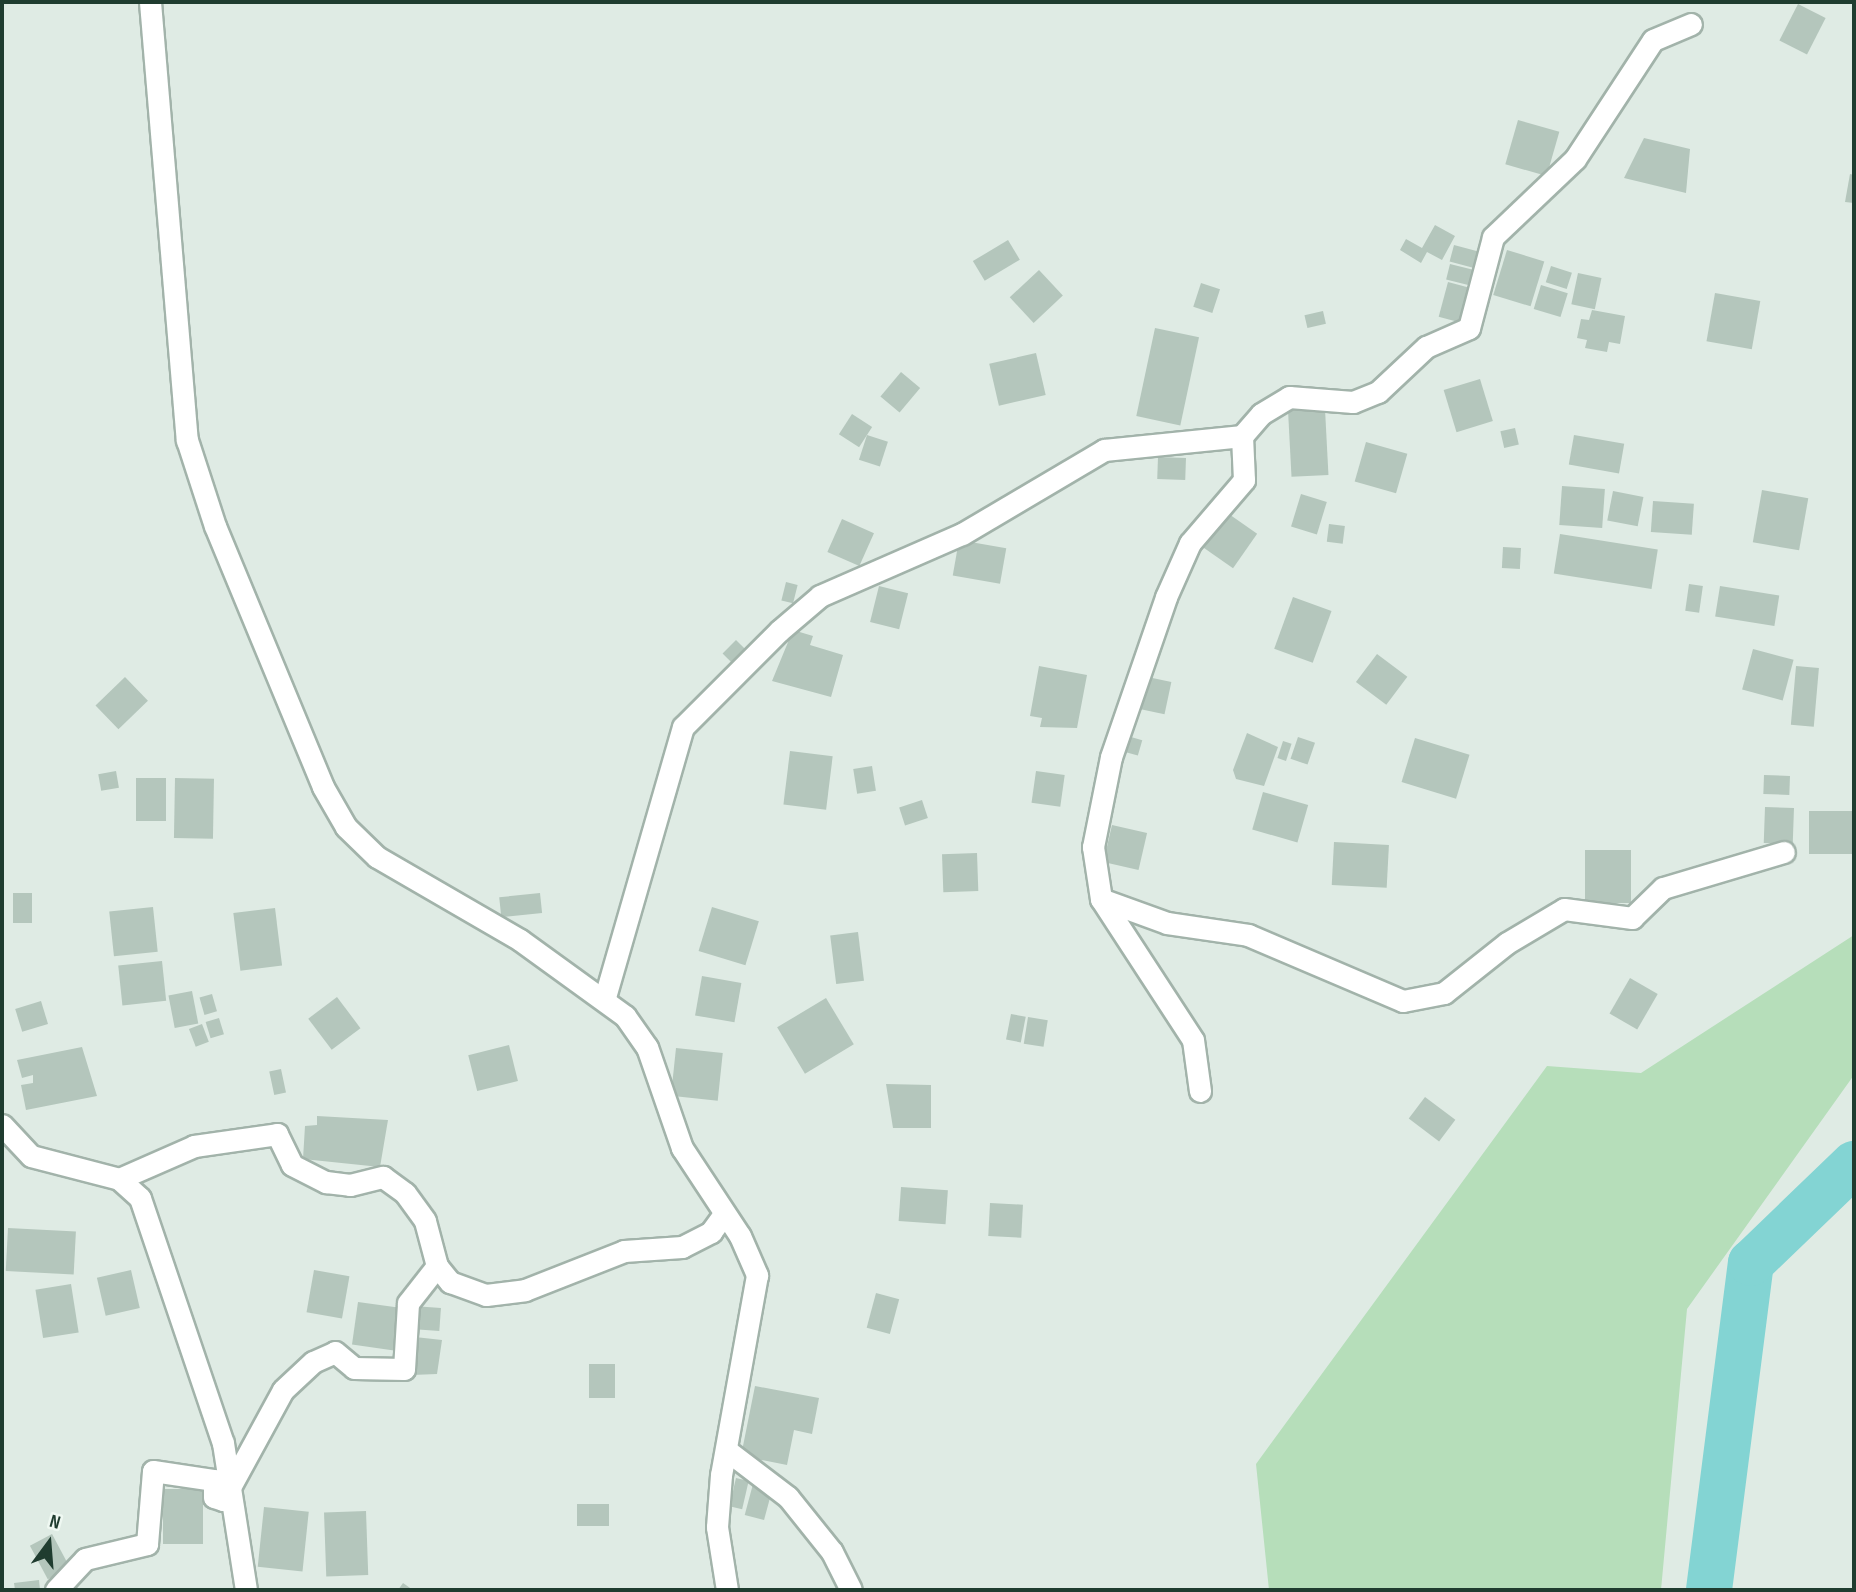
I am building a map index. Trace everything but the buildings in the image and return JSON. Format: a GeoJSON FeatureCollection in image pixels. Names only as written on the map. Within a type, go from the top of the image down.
{"type":"FeatureCollection","features":[{"type":"Feature","properties":{"kind":"street"},"geometry":{"type":"LineString","coordinates":[[150,2],[187,440],[215,526],[323,787],[346,827],[377,857],[605,997],[648,1047],[681,1149],[724,1214],[757,1275],[717,1527],[727,1590]]}},
{"type":"Feature","properties":{"kind":"street"},"geometry":{"type":"LineString","coordinates":[[605,997],[683,727],[779,631],[820,596],[962,534],[1104,450],[1242,436],[1261,414],[1289,397],[1353,402],[1378,392],[1426,348],[1469,328],[1493,237],[1575,159],[1653,40],[1691,24]]}},
{"type":"Feature","properties":{"kind":"street"},"geometry":{"type":"LineString","coordinates":[[1200,1091],[1193,1040],[1180,1012],[1101,899],[1093,847],[1111,757],[1179,564],[1204,522],[1244,480],[1242,436]]}},
{"type":"Feature","properties":{"kind":"street"},"geometry":{"type":"LineString","coordinates":[[1101,899],[1167,923],[1248,935],[1403,1001],[1444,993],[1507,943],[1564,909],[1632,918],[1663,888],[1784,852]]}},
{"type":"Feature","properties":{"kind":"street"},"geometry":{"type":"LineString","coordinates":[[2,1125],[31,1156],[118,1179],[140,1198],[223,1443],[228,1490],[246,1590]]}},
{"type":"Feature","properties":{"kind":"street"},"geometry":{"type":"LineString","coordinates":[[118,1179],[194,1146],[277,1134],[292,1165],[326,1182],[349,1185],[383,1177],[405,1193],[425,1221],[437,1266],[466,1291],[507,1295],[624,1251],[682,1247],[711,1232],[724,1214]]}},
{"type":"Feature","properties":{"kind":"street"},"geometry":{"type":"LineString","coordinates":[[56,1590],[85,1559],[146,1544],[153,1471],[214,1480],[215,1497],[223,1500],[283,1390],[313,1362],[335,1352],[354,1368],[404,1368],[408,1303],[437,1266]]}},
{"type":"Feature","properties":{"kind":"street"},"geometry":{"type":"LineString","coordinates":[[729,1452],[788,1497],[832,1552],[851,1590]]}},
{"type":"Feature","properties":{"kind":"green space"},"geometry":{"type":"Polygon","coordinates":[[[1854,935],[1854,1075],[1687,1309],[1661,1590],[1269,1590],[1256,1464],[1547,1066],[1641,1073],[1854,935]]]}},
{"type":"Feature","properties":{"kind":"waterway"},"geometry":{"type":"LineString","coordinates":[[1709,1590],[1751,1263],[1854,1164]]}}]}
